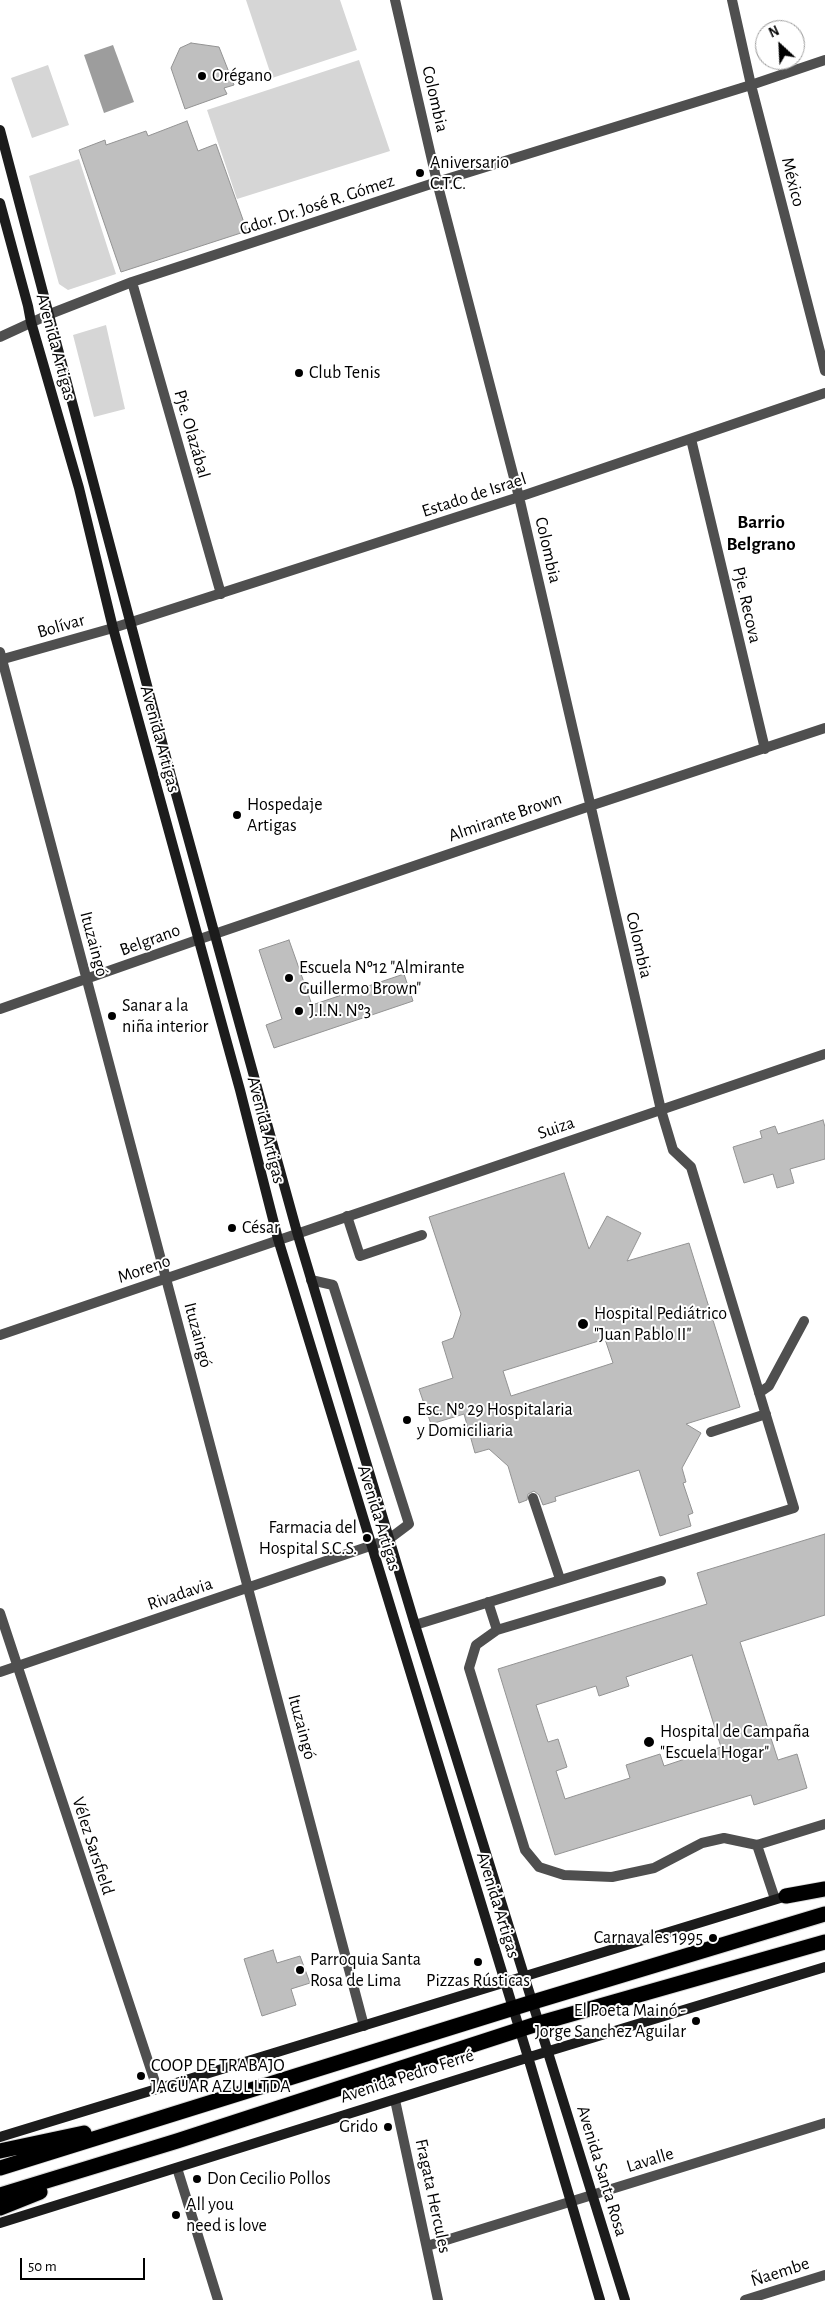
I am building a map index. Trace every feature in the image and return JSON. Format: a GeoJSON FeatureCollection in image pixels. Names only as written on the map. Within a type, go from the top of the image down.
{"type":"FeatureCollection","features":[{"type":"Feature","properties":{"kind":"highway"},"geometry":{"type":"LineString","coordinates":[[781,1898],[825,1889]]}},
{"type":"Feature","properties":{"kind":"highway","name":"Avenida Pedro Ferré"},"geometry":{"type":"LineString","coordinates":[[0,2168],[533,2002],[825,1914]]}},
{"type":"Feature","properties":{"kind":"highway","name":"Avenida Pedro Ferré"},"geometry":{"type":"LineString","coordinates":[[0,2195],[177,2141],[540,2023],[825,1943]]}},
{"type":"Feature","properties":{"kind":"highway"},"geometry":{"type":"LineString","coordinates":[[0,2151],[171,2115]]}},
{"type":"Feature","properties":{"kind":"highway"},"geometry":{"type":"LineString","coordinates":[[0,2208],[177,2141]]}},
{"type":"Feature","properties":{"kind":"main road","name":"Avenida Artigas"},"geometry":{"type":"LineString","coordinates":[[0,130],[169,766],[297,1232],[415,1625],[540,2023]]}},
{"type":"Feature","properties":{"kind":"main road","name":"Avenida Artigas"},"geometry":{"type":"LineString","coordinates":[[0,203],[28,306],[30,322],[79,488],[113,628],[197,940],[240,1090],[278,1239],[370,1546],[528,2057]]}},
{"type":"Feature","properties":{"kind":"main road"},"geometry":{"type":"LineString","coordinates":[[0,2137],[825,1884]]}},
{"type":"Feature","properties":{"kind":"main road","name":"Avenida Pedro Ferré"},"geometry":{"type":"LineString","coordinates":[[0,2223],[528,2057],[825,1967]]}},
{"type":"Feature","properties":{"kind":"main road","name":"Avenida Santa Rosa"},"geometry":{"type":"LineString","coordinates":[[540,2023],[625,2300]]}},
{"type":"Feature","properties":{"kind":"main road"},"geometry":{"type":"LineString","coordinates":[[528,2057],[600,2300]]}},
{"type":"Feature","properties":{"kind":"street","name":"Colombia"},"geometry":{"type":"LineString","coordinates":[[395,0],[437,182],[519,497],[661,1110],[673,1150],[691,1166],[794,1508],[560,1579]]}},
{"type":"Feature","properties":{"kind":"street","name":"México"},"geometry":{"type":"LineString","coordinates":[[732,0],[751,85],[825,371]]}},
{"type":"Feature","properties":{"kind":"street","name":"Gdor. Dr. José R. Gómez"},"geometry":{"type":"LineString","coordinates":[[0,337],[30,322],[132,282],[437,182],[751,85],[825,60]]}},
{"type":"Feature","properties":{"kind":"street","name":"Pje. Olazábal"},"geometry":{"type":"LineString","coordinates":[[132,282],[221,594]]}},
{"type":"Feature","properties":{"kind":"street","name":"Estado de Israel"},"geometry":{"type":"LineString","coordinates":[[131,622],[519,497],[825,393]]}},
{"type":"Feature","properties":{"kind":"street","name":"Pje. Recova"},"geometry":{"type":"LineString","coordinates":[[691,440],[765,749]]}},
{"type":"Feature","properties":{"kind":"street","name":"Bolívar"},"geometry":{"type":"LineString","coordinates":[[1,657],[131,622]]}},
{"type":"Feature","properties":{"kind":"street","name":"Ituzaingó"},"geometry":{"type":"LineString","coordinates":[[1,657],[364,2026]]}},
{"type":"Feature","properties":{"kind":"street","name":"Almirante Brown"},"geometry":{"type":"LineString","coordinates":[[197,940],[825,728]]}},
{"type":"Feature","properties":{"kind":"street","name":"Belgrano"},"geometry":{"type":"LineString","coordinates":[[0,1009],[197,940]]}},
{"type":"Feature","properties":{"kind":"street","name":"Suiza"},"geometry":{"type":"LineString","coordinates":[[297,1232],[825,1054]]}},
{"type":"Feature","properties":{"kind":"street"},"geometry":{"type":"LineString","coordinates":[[347,1216],[360,1256],[422,1235]]}},
{"type":"Feature","properties":{"kind":"street","name":"Moreno"},"geometry":{"type":"LineString","coordinates":[[0,1335],[297,1232]]}},
{"type":"Feature","properties":{"kind":"street","name":"Rivadavia"},"geometry":{"type":"LineString","coordinates":[[0,1672],[370,1546],[389,1539],[409,1524],[334,1285],[311,1280]]}},
{"type":"Feature","properties":{"kind":"street"},"geometry":{"type":"LineString","coordinates":[[759,1392],[769,1386],[804,1321]]}},
{"type":"Feature","properties":{"kind":"street"},"geometry":{"type":"LineString","coordinates":[[711,1432],[766,1414]]}},
{"type":"Feature","properties":{"kind":"street"},"geometry":{"type":"LineString","coordinates":[[415,1625],[560,1579],[534,1498]]}},
{"type":"Feature","properties":{"kind":"street"},"geometry":{"type":"LineString","coordinates":[[661,1581],[497,1630],[476,1645],[469,1668],[525,1850],[539,1867],[564,1874],[612,1877],[654,1868],[702,1843],[724,1838],[757,1845],[825,1824]]}},
{"type":"Feature","properties":{"kind":"street"},"geometry":{"type":"LineString","coordinates":[[488,1602],[497,1630]]}},
{"type":"Feature","properties":{"kind":"street","name":"Vélez Sarsfield"},"geometry":{"type":"LineString","coordinates":[[0,1613],[157,2088]]}},
{"type":"Feature","properties":{"kind":"street"},"geometry":{"type":"LineString","coordinates":[[757,1845],[781,1898]]}},
{"type":"Feature","properties":{"kind":"street","name":"Fragata Hercules"},"geometry":{"type":"LineString","coordinates":[[395,2100],[438,2300]]}},
{"type":"Feature","properties":{"kind":"street","name":"Lavalle"},"geometry":{"type":"LineString","coordinates":[[427,2246],[825,2123]]}},
{"type":"Feature","properties":{"kind":"street"},"geometry":{"type":"LineString","coordinates":[[177,2168],[218,2300]]}},
{"type":"Feature","properties":{"kind":"street","name":"Ñaembe"},"geometry":{"type":"LineString","coordinates":[[745,2300],[825,2275]]}},
{"type":"Feature","properties":{"kind":"shaded area"},"geometry":{"type":"Polygon","coordinates":[[[246,0],[340,0],[357,50],[272,78],[246,0]]]}},
{"type":"Feature","properties":{"kind":"shaded area"},"geometry":{"type":"Polygon","coordinates":[[[113,45],[134,102],[104,113],[84,55],[113,45]]]}},
{"type":"Feature","properties":{"kind":"shaded area"},"geometry":{"type":"Polygon","coordinates":[[[359,60],[390,151],[237,199],[207,110],[359,60]]]}},
{"type":"Feature","properties":{"kind":"shaded area"},"geometry":{"type":"Polygon","coordinates":[[[48,65],[69,125],[32,138],[11,78],[48,65]]]}},
{"type":"Feature","properties":{"kind":"shaded area"},"geometry":{"type":"Polygon","coordinates":[[[79,159],[116,274],[68,290],[59,284],[29,176],[79,159]]]}},
{"type":"Feature","properties":{"kind":"shaded area"},"geometry":{"type":"Polygon","coordinates":[[[106,325],[125,409],[94,417],[73,335],[106,325]]]}},
{"type":"Feature","properties":{"kind":"building","name":"Orégano"},"geometry":{"type":"Polygon","coordinates":[[[191,43],[219,47],[234,85],[224,88],[227,94],[185,109],[171,68],[180,48],[191,43]]]}},
{"type":"Feature","properties":{"kind":"building"},"geometry":{"type":"Polygon","coordinates":[[[187,121],[198,151],[216,144],[247,231],[121,272],[79,150],[105,140],[106,145],[146,131],[148,136],[187,121]]]}},
{"type":"Feature","properties":{"kind":"building"},"geometry":{"type":"Polygon","coordinates":[[[289,940],[312,1005],[404,974],[413,1001],[274,1048],[266,1025],[282,1019],[259,950],[289,940]]]}},
{"type":"Feature","properties":{"kind":"building"},"geometry":{"type":"Polygon","coordinates":[[[823,1120],[825,1127],[825,1159],[790,1169],[794,1183],[777,1188],[773,1174],[744,1183],[733,1147],[762,1138],[760,1131],[775,1126],[778,1134],[823,1120]]]}},
{"type":"Feature","properties":{"kind":"building","name":"Hospital Pediátrico \"Juan Pablo II\""},"geometry":{"type":"Polygon","coordinates":[[[564,1173],[589,1249],[607,1216],[641,1233],[627,1261],[689,1243],[740,1407],[686,1424],[701,1433],[682,1468],[686,1482],[683,1483],[693,1513],[688,1515],[691,1526],[660,1536],[639,1470],[555,1497],[556,1501],[543,1505],[539,1495],[534,1491],[528,1494],[527,1500],[519,1503],[508,1466],[489,1449],[475,1453],[464,1414],[431,1424],[419,1389],[453,1378],[442,1342],[453,1338],[461,1314],[429,1217],[564,1173]],[[605,1339],[503,1371],[511,1396],[613,1363],[605,1339]]]}},
{"type":"Feature","properties":{"kind":"building"},"geometry":{"type":"Polygon","coordinates":[[[825,1534],[825,1615],[740,1642],[778,1760],[797,1754],[807,1788],[754,1805],[751,1795],[555,1855],[498,1669],[707,1604],[697,1573],[825,1534]],[[692,1655],[626,1677],[629,1686],[599,1696],[596,1686],[536,1705],[548,1742],[558,1739],[567,1767],[556,1771],[565,1799],[630,1778],[626,1765],[660,1754],[664,1766],[721,1747],[692,1655]]]}},
{"type":"Feature","properties":{"kind":"building","name":"Parroquia Santa Rosa de Lima"},"geometry":{"type":"Polygon","coordinates":[[[273,1950],[277,1963],[300,1956],[310,1983],[291,1989],[296,2005],[262,2016],[244,1959],[273,1950]]]}},
{"type":"Feature","properties":{"kind":"place","name":"Orégano"},"geometry":{"type":"Point","coordinates":[202,76]}},
{"type":"Feature","properties":{"kind":"place","name":"Aniversario C.T.C."},"geometry":{"type":"Point","coordinates":[420,173]}},
{"type":"Feature","properties":{"kind":"place","name":"Club Tenis"},"geometry":{"type":"Point","coordinates":[299,373]}},
{"type":"Feature","properties":{"kind":"place","name":"Hospedaje Artigas"},"geometry":{"type":"Point","coordinates":[237,815]}},
{"type":"Feature","properties":{"kind":"place","name":"Escuela Nº12 \"Almirante Guillermo Brown\""},"geometry":{"type":"Point","coordinates":[289,978]}},
{"type":"Feature","properties":{"kind":"place","name":"J.I.N. Nº3"},"geometry":{"type":"Point","coordinates":[299,1011]}},
{"type":"Feature","properties":{"kind":"place","name":"Sanar a la niña interior"},"geometry":{"type":"Point","coordinates":[112,1016]}},
{"type":"Feature","properties":{"kind":"place","name":"César"},"geometry":{"type":"Point","coordinates":[232,1228]}},
{"type":"Feature","properties":{"kind":"place","name":"Hospital Pediátrico \"Juan Pablo II\""},"geometry":{"type":"Point","coordinates":[583,1324]}},
{"type":"Feature","properties":{"kind":"place","name":"Esc. Nº 29 Hospitalaria y Domiciliaria"},"geometry":{"type":"Point","coordinates":[407,1420]}},
{"type":"Feature","properties":{"kind":"place","name":"Farmacia del Hospital S.C.S."},"geometry":{"type":"Point","coordinates":[367,1538]}},
{"type":"Feature","properties":{"kind":"place","name":"Hospital de Campaña \"Escuela Hogar\""},"geometry":{"type":"Point","coordinates":[649,1742]}},
{"type":"Feature","properties":{"kind":"place","name":"Carnavales 1995"},"geometry":{"type":"Point","coordinates":[713,1938]}},
{"type":"Feature","properties":{"kind":"place","name":"Pizzas Rústicas"},"geometry":{"type":"Point","coordinates":[478,1962]}},
{"type":"Feature","properties":{"kind":"place","name":"Parroquia Santa Rosa de Lima"},"geometry":{"type":"Point","coordinates":[300,1970]}},
{"type":"Feature","properties":{"kind":"place","name":"El Poeta Mainó - Jorge Sanchez Aguilar"},"geometry":{"type":"Point","coordinates":[696,2021]}},
{"type":"Feature","properties":{"kind":"place","name":"COOP DE TRABAJO JAGÜAR AZUL LTDA"},"geometry":{"type":"Point","coordinates":[141,2076]}},
{"type":"Feature","properties":{"kind":"place","name":"Grido"},"geometry":{"type":"Point","coordinates":[388,2127]}},
{"type":"Feature","properties":{"kind":"place","name":"Don Cecilio Pollos"},"geometry":{"type":"Point","coordinates":[197,2179]}},
{"type":"Feature","properties":{"kind":"place","name":"All you need is love"},"geometry":{"type":"Point","coordinates":[176,2215]}},
{"type":"Feature","properties":{"kind":"district","name":"Barrio Belgrano"},"geometry":{"type":"Point","coordinates":[761,533]}}]}
